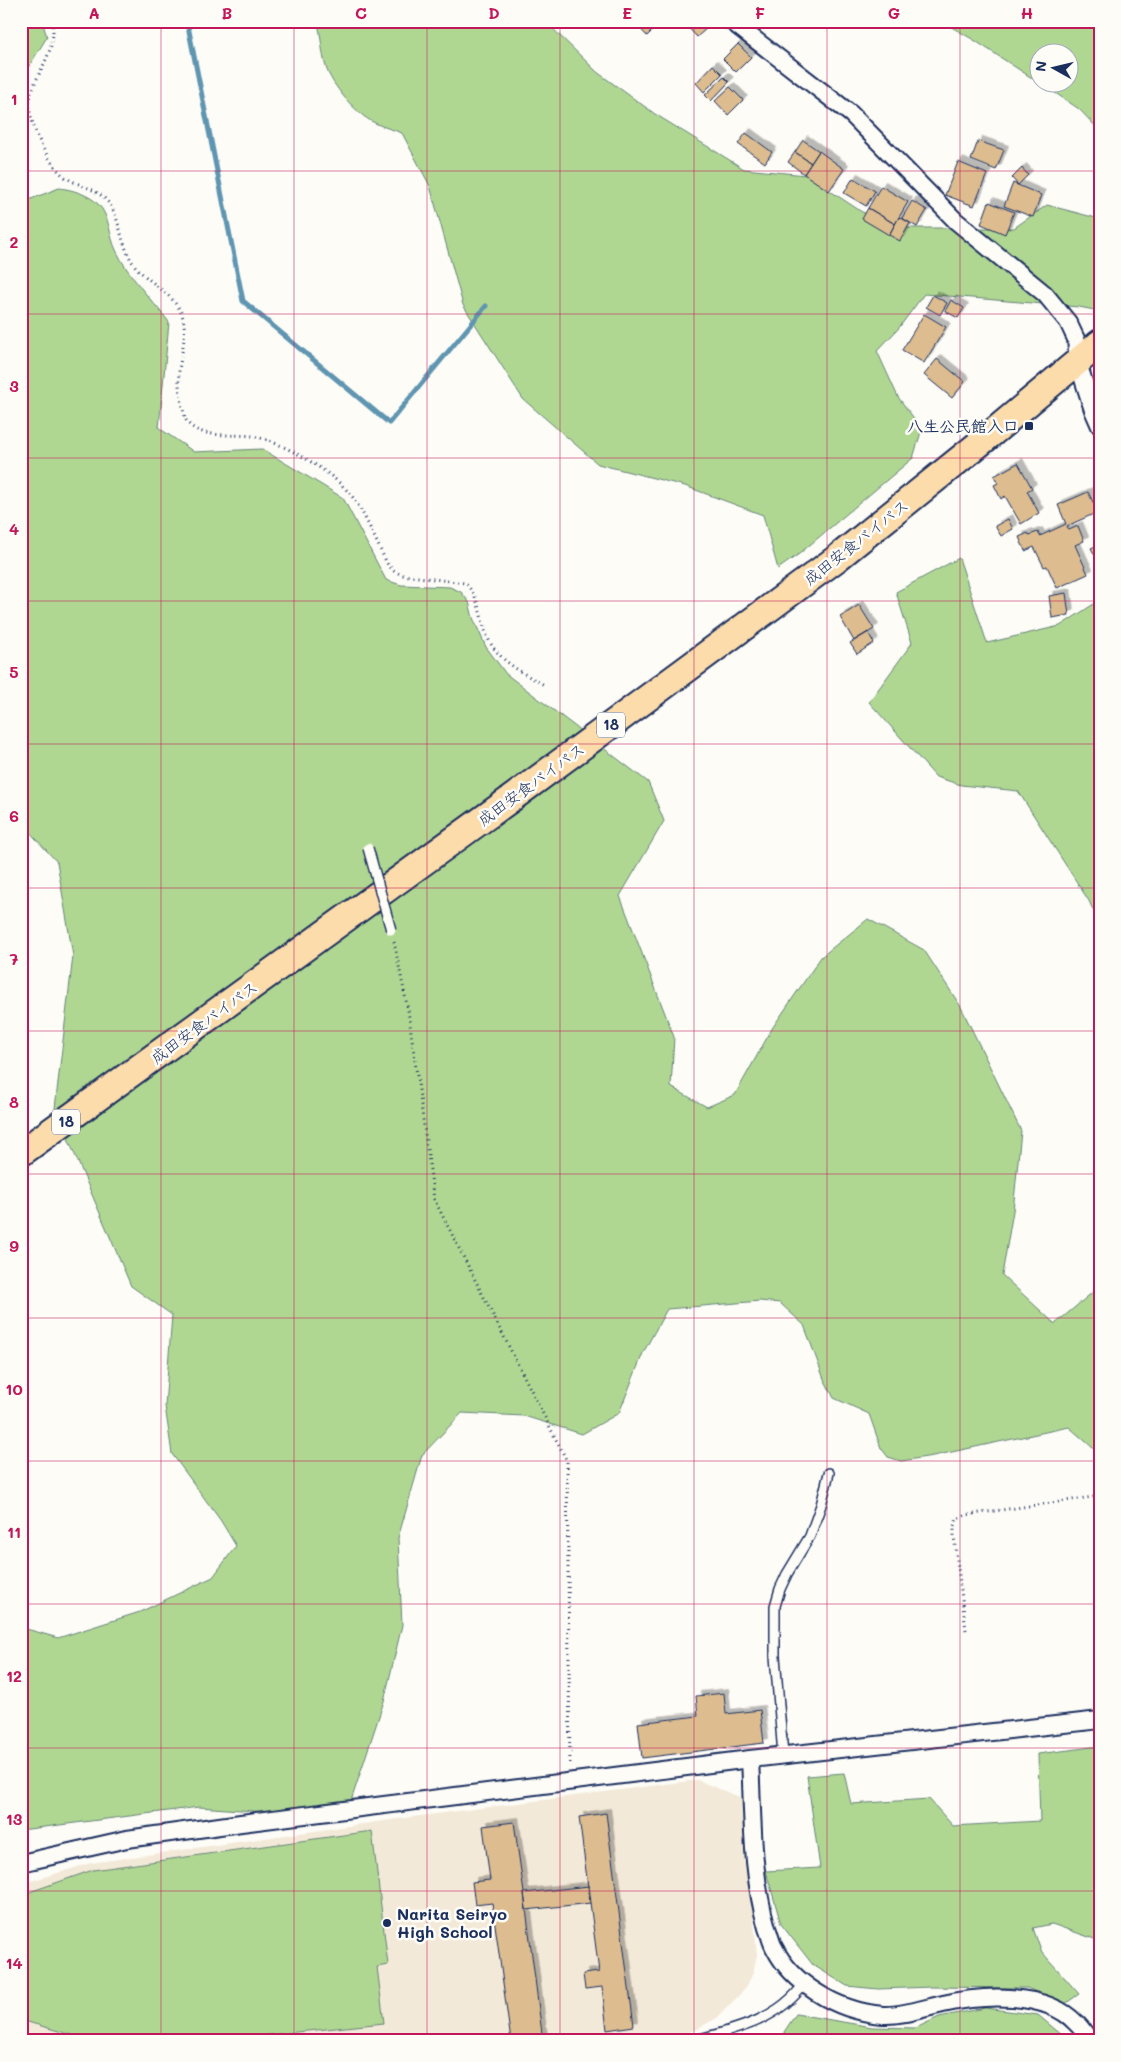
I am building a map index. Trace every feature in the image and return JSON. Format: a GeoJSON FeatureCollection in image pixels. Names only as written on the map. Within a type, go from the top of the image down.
{"type":"FeatureCollection","features":[{"type":"Feature","properties":{"kind":"main road","name":"成田安食バイパス"},"geometry":{"type":"LineString","coordinates":[[21,1153],[110,1091],[536,781],[828,565],[913,498],[1100,343]]}},
{"type":"Feature","properties":{"kind":"street"},"geometry":{"type":"LineString","coordinates":[[731,21],[851,114],[956,221],[1045,294],[1068,322],[1076,339],[1078,363],[1100,426]]}},
{"type":"Feature","properties":{"kind":"street"},"geometry":{"type":"LineString","coordinates":[[21,1863],[127,1839],[240,1823],[783,1755],[1100,1720]]}},
{"type":"Feature","properties":{"kind":"street"},"geometry":{"type":"LineString","coordinates":[[750,1759],[755,1864],[762,1911],[774,1948],[787,1969],[804,1984],[823,1997],[857,2011],[885,2015],[909,2012],[969,1999],[997,1997],[1029,1999],[1056,2010],[1076,2022],[1090,2041]]}},
{"type":"Feature","properties":{"kind":"lane"},"geometry":{"type":"LineString","coordinates":[[368,848],[391,930]]}},
{"type":"Feature","properties":{"kind":"lane"},"geometry":{"type":"LineString","coordinates":[[783,1755],[775,1656],[776,1606],[780,1589],[787,1574],[810,1536],[829,1473]]}},
{"type":"Feature","properties":{"kind":"lane"},"geometry":{"type":"LineString","coordinates":[[692,2041],[760,2020],[780,2009],[795,1997],[804,1984]]}},
{"type":"Feature","properties":{"kind":"path"},"geometry":{"type":"LineString","coordinates":[[52,21],[54,32],[51,49],[34,89],[30,111],[48,158],[62,174],[107,200],[114,214],[122,244],[133,263],[178,308],[184,326],[179,384],[187,422],[197,431],[251,436],[270,441],[314,464],[352,496],[388,565],[394,571],[402,574],[465,583],[476,599],[486,635],[501,657],[512,666],[546,686]]}},
{"type":"Feature","properties":{"kind":"path"},"geometry":{"type":"LineString","coordinates":[[391,930],[408,1010],[434,1199],[567,1461],[570,1781]]}},
{"type":"Feature","properties":{"kind":"path"},"geometry":{"type":"LineString","coordinates":[[966,1630],[954,1536],[954,1526],[957,1519],[966,1515],[1100,1496]]}},
{"type":"Feature","properties":{"kind":"shaded area","name":"Narita Seiryo High School"},"geometry":{"type":"Polygon","coordinates":[[[697,1780],[742,1798],[757,1955],[753,1973],[746,1988],[717,2018],[685,2035],[656,2041],[62,2041],[26,2036],[21,2033],[21,1884],[91,1863],[397,1819],[697,1780]]]}},
{"type":"Feature","properties":{"kind":"green space"},"geometry":{"type":"Polygon","coordinates":[[[21,21],[42,21],[47,37],[21,79],[21,21]]]}},
{"type":"Feature","properties":{"kind":"green space"},"geometry":{"type":"Polygon","coordinates":[[[317,21],[545,21],[597,72],[655,114],[744,169],[806,175],[862,212],[902,228],[1014,228],[1047,205],[1100,219],[1100,311],[1079,307],[924,294],[898,329],[877,351],[898,397],[922,429],[913,458],[799,554],[778,569],[763,515],[685,486],[598,464],[523,399],[463,305],[430,186],[402,133],[366,118],[352,106],[339,90],[326,67],[317,21]]]}},
{"type":"Feature","properties":{"kind":"green space"},"geometry":{"type":"Polygon","coordinates":[[[941,21],[1100,21],[1100,131],[1079,109],[1054,92],[1078,92],[1078,42],[1028,42],[1028,75],[941,21]]]}},
{"type":"Feature","properties":{"kind":"green space"},"geometry":{"type":"Polygon","coordinates":[[[59,188],[80,193],[98,204],[105,214],[121,260],[133,278],[169,322],[159,428],[194,452],[262,449],[343,498],[386,580],[401,585],[450,587],[461,592],[469,602],[473,618],[486,647],[506,674],[648,782],[664,821],[620,896],[674,1037],[671,1087],[707,1107],[735,1095],[773,1027],[821,957],[868,919],[924,950],[961,1007],[1021,1131],[1013,1211],[1002,1275],[1055,1324],[1100,1286],[1100,1454],[1069,1427],[933,1456],[901,1461],[888,1457],[881,1448],[869,1414],[834,1398],[824,1379],[804,1325],[780,1303],[760,1301],[667,1309],[643,1353],[619,1413],[582,1434],[524,1416],[462,1413],[422,1455],[398,1538],[402,1625],[384,1701],[351,1801],[295,1814],[199,1807],[21,1830],[21,1536],[23,1628],[58,1638],[140,1612],[213,1577],[236,1546],[221,1521],[172,1454],[165,1406],[172,1315],[131,1286],[55,1108],[73,956],[57,862],[27,829],[21,825],[21,203],[59,188]]]}},
{"type":"Feature","properties":{"kind":"green space"},"geometry":{"type":"Polygon","coordinates":[[[959,558],[987,643],[1060,626],[1100,600],[1100,925],[1089,901],[1018,791],[961,785],[936,777],[869,702],[912,643],[896,592],[959,558]]]}},
{"type":"Feature","properties":{"kind":"green space"},"geometry":{"type":"Polygon","coordinates":[[[1100,1746],[1100,1941],[1052,1924],[1033,1928],[1041,1951],[1079,1994],[1065,2004],[1027,1988],[932,1987],[878,1989],[847,1986],[813,1965],[781,1924],[766,1871],[820,1868],[807,1776],[844,1773],[851,1804],[929,1799],[953,1826],[1040,1821],[1038,1754],[1100,1746]]]}},
{"type":"Feature","properties":{"kind":"green space"},"geometry":{"type":"Polygon","coordinates":[[[372,1831],[388,1965],[377,1967],[384,2023],[210,2041],[174,2041],[163,2038],[89,2040],[21,2020],[21,1895],[93,1870],[372,1831]]]}},
{"type":"Feature","properties":{"kind":"green space"},"geometry":{"type":"Polygon","coordinates":[[[985,2008],[1038,2015],[1069,2041],[789,2041],[784,2032],[796,2014],[872,2027],[916,2028],[939,2017],[985,2008]]]}},
{"type":"Feature","properties":{"kind":"green space"},"geometry":{"type":"Polygon","coordinates":[[[21,2033],[26,2036],[62,2041],[21,2041],[21,2033]]]}},
{"type":"Feature","properties":{"kind":"building"},"geometry":{"type":"Polygon","coordinates":[[[633,21],[662,21],[647,36],[633,21]]]}},
{"type":"Feature","properties":{"kind":"building"},"geometry":{"type":"Polygon","coordinates":[[[682,21],[702,21],[708,27],[697,37],[682,21]]]}},
{"type":"Feature","properties":{"kind":"building"},"geometry":{"type":"Polygon","coordinates":[[[738,44],[751,57],[736,72],[723,59],[738,44]]]}},
{"type":"Feature","properties":{"kind":"building"},"geometry":{"type":"Polygon","coordinates":[[[713,65],[722,74],[704,92],[696,83],[713,65]]]}},
{"type":"Feature","properties":{"kind":"building"},"geometry":{"type":"Polygon","coordinates":[[[724,77],[729,82],[711,101],[705,95],[724,77]]]}},
{"type":"Feature","properties":{"kind":"building"},"geometry":{"type":"Polygon","coordinates":[[[730,87],[743,100],[728,115],[715,101],[730,87]]]}},
{"type":"Feature","properties":{"kind":"building"},"geometry":{"type":"Polygon","coordinates":[[[746,133],[772,152],[765,163],[738,144],[746,133]]]}},
{"type":"Feature","properties":{"kind":"building"},"geometry":{"type":"Polygon","coordinates":[[[803,140],[819,151],[811,163],[795,152],[803,140]]]}},
{"type":"Feature","properties":{"kind":"building"},"geometry":{"type":"Polygon","coordinates":[[[978,141],[1004,150],[996,170],[971,160],[978,141]]]}},
{"type":"Feature","properties":{"kind":"building"},"geometry":{"type":"Polygon","coordinates":[[[819,151],[844,169],[829,191],[804,174],[819,151]]]}},
{"type":"Feature","properties":{"kind":"building"},"geometry":{"type":"Polygon","coordinates":[[[795,152],[811,163],[804,174],[788,162],[795,152]]]}},
{"type":"Feature","properties":{"kind":"building"},"geometry":{"type":"Polygon","coordinates":[[[958,162],[987,174],[974,206],[945,195],[958,162]]]}},
{"type":"Feature","properties":{"kind":"building"},"geometry":{"type":"Polygon","coordinates":[[[1022,168],[1028,175],[1018,185],[1012,178],[1022,168]]]}},
{"type":"Feature","properties":{"kind":"building"},"geometry":{"type":"Polygon","coordinates":[[[853,178],[875,191],[866,206],[844,193],[853,178]]]}},
{"type":"Feature","properties":{"kind":"building"},"geometry":{"type":"Polygon","coordinates":[[[1013,183],[1041,195],[1033,217],[1004,206],[1013,183]]]}},
{"type":"Feature","properties":{"kind":"building"},"geometry":{"type":"Polygon","coordinates":[[[881,186],[908,202],[895,224],[868,208],[881,186]]]}},
{"type":"Feature","properties":{"kind":"building"},"geometry":{"type":"Polygon","coordinates":[[[912,201],[927,210],[917,227],[902,218],[912,201]]]}},
{"type":"Feature","properties":{"kind":"building"},"geometry":{"type":"Polygon","coordinates":[[[989,202],[1014,212],[1005,234],[981,224],[989,202]]]}},
{"type":"Feature","properties":{"kind":"building"},"geometry":{"type":"Polygon","coordinates":[[[868,208],[895,224],[889,235],[862,219],[868,208]]]}},
{"type":"Feature","properties":{"kind":"building"},"geometry":{"type":"Polygon","coordinates":[[[899,217],[910,223],[900,241],[889,235],[899,217]]]}},
{"type":"Feature","properties":{"kind":"building"},"geometry":{"type":"Polygon","coordinates":[[[933,295],[947,303],[940,315],[926,307],[933,295]]]}},
{"type":"Feature","properties":{"kind":"building"},"geometry":{"type":"Polygon","coordinates":[[[951,300],[964,308],[958,318],[945,311],[951,300]]]}},
{"type":"Feature","properties":{"kind":"building"},"geometry":{"type":"Polygon","coordinates":[[[924,314],[946,327],[924,363],[902,350],[924,314]]]}},
{"type":"Feature","properties":{"kind":"building"},"geometry":{"type":"Polygon","coordinates":[[[937,359],[965,382],[952,398],[924,375],[937,359]]]}},
{"type":"Feature","properties":{"kind":"building"},"geometry":{"type":"Polygon","coordinates":[[[1018,463],[1032,488],[1027,491],[1039,513],[1021,524],[1005,496],[1001,499],[994,485],[998,483],[994,476],[1018,463]]]}},
{"type":"Feature","properties":{"kind":"building"},"geometry":{"type":"Polygon","coordinates":[[[1088,492],[1098,512],[1067,526],[1069,530],[1078,526],[1084,541],[1075,545],[1088,574],[1057,588],[1047,566],[1044,567],[1034,547],[1025,551],[1019,537],[1028,533],[1029,535],[1038,532],[1040,536],[1066,524],[1058,505],[1088,492]]]}},
{"type":"Feature","properties":{"kind":"building"},"geometry":{"type":"Polygon","coordinates":[[[1008,519],[1013,529],[1001,536],[995,526],[1008,519]]]}},
{"type":"Feature","properties":{"kind":"building"},"geometry":{"type":"Polygon","coordinates":[[[1100,544],[1100,565],[1091,548],[1100,544]]]}},
{"type":"Feature","properties":{"kind":"building"},"geometry":{"type":"Polygon","coordinates":[[[1066,593],[1069,615],[1052,618],[1049,596],[1066,593]]]}},
{"type":"Feature","properties":{"kind":"building"},"geometry":{"type":"Polygon","coordinates":[[[859,605],[874,629],[854,641],[840,617],[859,605]]]}},
{"type":"Feature","properties":{"kind":"building"},"geometry":{"type":"Polygon","coordinates":[[[868,632],[874,643],[857,654],[850,643],[868,632]]]}},
{"type":"Feature","properties":{"kind":"building"},"geometry":{"type":"Polygon","coordinates":[[[724,1693],[726,1714],[760,1710],[764,1743],[642,1758],[638,1723],[698,1716],[696,1696],[724,1693]]]}},
{"type":"Feature","properties":{"kind":"building"},"geometry":{"type":"Polygon","coordinates":[[[606,1813],[634,2026],[607,2030],[602,1987],[585,1989],[583,1974],[599,1972],[579,1817],[606,1813]]]}},
{"type":"Feature","properties":{"kind":"building"},"geometry":{"type":"Polygon","coordinates":[[[514,1822],[543,2041],[511,2041],[492,1903],[475,1905],[472,1882],[490,1880],[483,1826],[514,1822]]]}},
{"type":"Feature","properties":{"kind":"building"},"geometry":{"type":"Polygon","coordinates":[[[589,1886],[591,1903],[526,1910],[524,1893],[589,1886]]]}},
{"type":"Feature","properties":{"kind":"waterway"},"geometry":{"type":"LineString","coordinates":[[187,21],[243,301],[389,423],[486,306]]}},
{"type":"Feature","properties":{"kind":"place","name":"八生公民館入口"},"geometry":{"type":"Point","coordinates":[1029,426]}},
{"type":"Feature","properties":{"kind":"place","name":"Narita Seiryo High School"},"geometry":{"type":"Point","coordinates":[387,1923]}}]}
